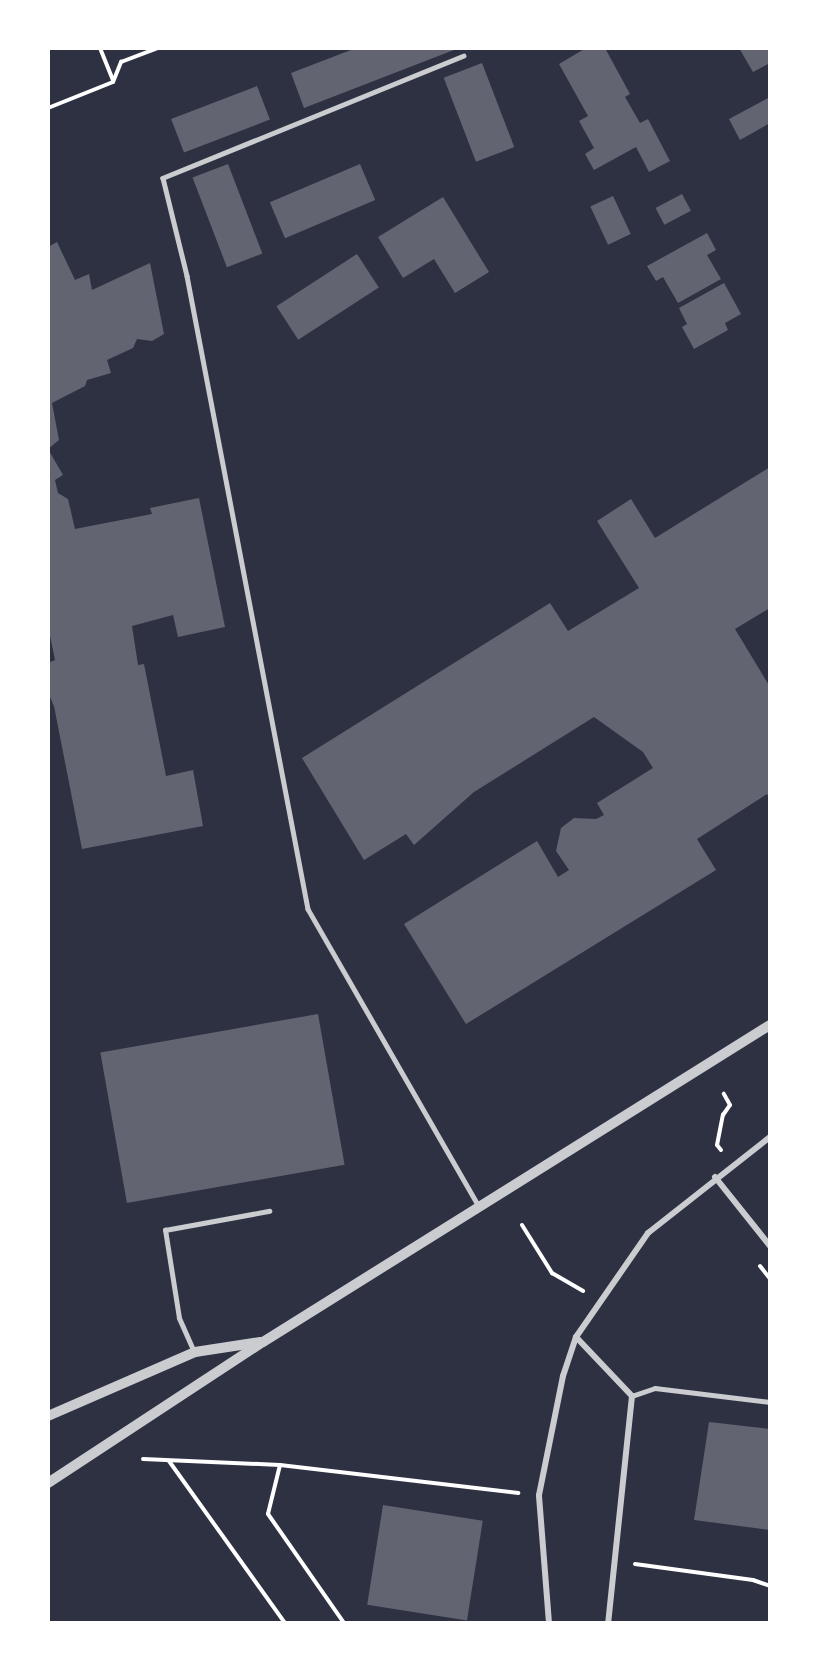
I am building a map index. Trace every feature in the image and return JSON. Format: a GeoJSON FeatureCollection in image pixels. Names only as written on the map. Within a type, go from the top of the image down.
{"type":"FeatureCollection","features":[{"type":"Feature","properties":{"kind":"street"},"geometry":{"type":"LineString","coordinates":[[48,1483],[263,1341],[770,1025]]}},
{"type":"Feature","properties":{"kind":"street"},"geometry":{"type":"LineString","coordinates":[[549,1623],[539,1495],[563,1376],[576,1337],[648,1233],[715,1177],[770,1137]]}},
{"type":"Feature","properties":{"kind":"street"},"geometry":{"type":"LineString","coordinates":[[715,1177],[770,1246]]}},
{"type":"Feature","properties":{"kind":"street"},"geometry":{"type":"LineString","coordinates":[[576,1337],[632,1396],[608,1623]]}},
{"type":"Feature","properties":{"kind":"street"},"geometry":{"type":"LineString","coordinates":[[48,1416],[195,1352],[263,1341]]}},
{"type":"Feature","properties":{"kind":"lane"},"geometry":{"type":"LineString","coordinates":[[464,56],[163,178],[187,276],[308,909],[479,1207]]}},
{"type":"Feature","properties":{"kind":"lane"},"geometry":{"type":"LineString","coordinates":[[195,1352],[179,1318],[165,1230],[269,1211]]}},
{"type":"Feature","properties":{"kind":"lane"},"geometry":{"type":"LineString","coordinates":[[632,1396],[655,1388],[770,1402]]}},
{"type":"Feature","properties":{"kind":"path"},"geometry":{"type":"LineString","coordinates":[[100,48],[113,81]]}},
{"type":"Feature","properties":{"kind":"path"},"geometry":{"type":"LineString","coordinates":[[48,108],[113,81],[121,62],[157,48]]}},
{"type":"Feature","properties":{"kind":"path"},"geometry":{"type":"LineString","coordinates":[[717,1145],[723,1115],[730,1105],[724,1094]]}},
{"type":"Feature","properties":{"kind":"path"},"geometry":{"type":"LineString","coordinates":[[522,1225],[552,1273],[601,1302]]}},
{"type":"Feature","properties":{"kind":"path"},"geometry":{"type":"LineString","coordinates":[[143,1459],[280,1465],[539,1495]]}},
{"type":"Feature","properties":{"kind":"path"},"geometry":{"type":"LineString","coordinates":[[168,1460],[285,1623]]}},
{"type":"Feature","properties":{"kind":"path"},"geometry":{"type":"LineString","coordinates":[[280,1465],[268,1514],[344,1623]]}},
{"type":"Feature","properties":{"kind":"path"},"geometry":{"type":"LineString","coordinates":[[634,1564],[753,1580],[770,1586]]}},
{"type":"Feature","properties":{"kind":"building"},"geometry":{"type":"Polygon","coordinates":[[[356,48],[459,48],[304,108],[291,73],[356,48]]]}},
{"type":"Feature","properties":{"kind":"building"},"geometry":{"type":"Polygon","coordinates":[[[586,48],[605,48],[630,94],[625,97],[640,123],[648,119],[670,161],[649,172],[636,147],[594,170],[585,154],[594,148],[579,121],[588,116],[559,64],[586,48]]]}},
{"type":"Feature","properties":{"kind":"building"},"geometry":{"type":"Polygon","coordinates":[[[739,48],[770,48],[770,63],[753,72],[739,48]]]}},
{"type":"Feature","properties":{"kind":"building"},"geometry":{"type":"Polygon","coordinates":[[[482,63],[514,147],[476,162],[444,78],[482,63]]]}},
{"type":"Feature","properties":{"kind":"building"},"geometry":{"type":"Polygon","coordinates":[[[257,86],[270,120],[184,153],[171,119],[257,86]]]}},
{"type":"Feature","properties":{"kind":"building"},"geometry":{"type":"Polygon","coordinates":[[[770,97],[770,123],[740,140],[729,119],[770,97]]]}},
{"type":"Feature","properties":{"kind":"building"},"geometry":{"type":"Polygon","coordinates":[[[228,164],[262,254],[227,267],[193,178],[228,164]]]}},
{"type":"Feature","properties":{"kind":"building"},"geometry":{"type":"Polygon","coordinates":[[[360,164],[375,200],[285,238],[270,202],[360,164]]]}},
{"type":"Feature","properties":{"kind":"building"},"geometry":{"type":"Polygon","coordinates":[[[682,194],[691,211],[664,225],[656,208],[682,194]]]}},
{"type":"Feature","properties":{"kind":"building"},"geometry":{"type":"Polygon","coordinates":[[[613,196],[631,234],[608,245],[590,207],[613,196]]]}},
{"type":"Feature","properties":{"kind":"building"},"geometry":{"type":"Polygon","coordinates":[[[443,197],[489,272],[455,293],[434,259],[403,278],[378,237],[443,197]]]}},
{"type":"Feature","properties":{"kind":"building"},"geometry":{"type":"Polygon","coordinates":[[[707,233],[716,250],[707,255],[721,279],[678,303],[663,277],[656,281],[647,266],[707,233]]]}},
{"type":"Feature","properties":{"kind":"building"},"geometry":{"type":"Polygon","coordinates":[[[57,242],[75,280],[89,274],[92,290],[150,263],[164,334],[152,341],[137,339],[133,348],[107,360],[111,373],[87,380],[85,386],[52,403],[59,440],[48,449],[48,247],[57,242]]]}},
{"type":"Feature","properties":{"kind":"building"},"geometry":{"type":"Polygon","coordinates":[[[357,254],[379,288],[298,340],[276,306],[357,254]]]}},
{"type":"Feature","properties":{"kind":"building"},"geometry":{"type":"Polygon","coordinates":[[[724,283],[741,314],[725,323],[728,330],[694,349],[682,327],[687,324],[679,308],[724,283]]]}},
{"type":"Feature","properties":{"kind":"building"},"geometry":{"type":"Polygon","coordinates":[[[48,449],[63,475],[55,480],[58,493],[68,499],[75,529],[152,514],[150,508],[199,498],[225,627],[178,637],[173,615],[132,626],[138,665],[144,664],[166,776],[193,770],[203,826],[82,849],[54,706],[48,693],[48,663],[55,660],[48,626],[48,449]]]}},
{"type":"Feature","properties":{"kind":"building"},"geometry":{"type":"Polygon","coordinates":[[[770,467],[770,608],[735,629],[770,687],[770,799],[767,794],[697,839],[716,870],[466,1024],[404,924],[537,841],[558,877],[569,870],[556,851],[561,828],[574,818],[596,819],[604,815],[597,803],[653,768],[643,752],[594,717],[474,792],[414,845],[406,834],[364,860],[302,758],[550,603],[568,631],[639,588],[597,521],[631,499],[655,538],[770,467]]]}},
{"type":"Feature","properties":{"kind":"building"},"geometry":{"type":"Polygon","coordinates":[[[318,1014],[345,1165],[127,1203],[100,1052],[318,1014]]]}},
{"type":"Feature","properties":{"kind":"building"},"geometry":{"type":"Polygon","coordinates":[[[709,1422],[770,1429],[770,1530],[694,1520],[709,1422]]]}},
{"type":"Feature","properties":{"kind":"building"},"geometry":{"type":"Polygon","coordinates":[[[383,1505],[483,1521],[467,1621],[367,1605],[383,1505]]]}}]}
